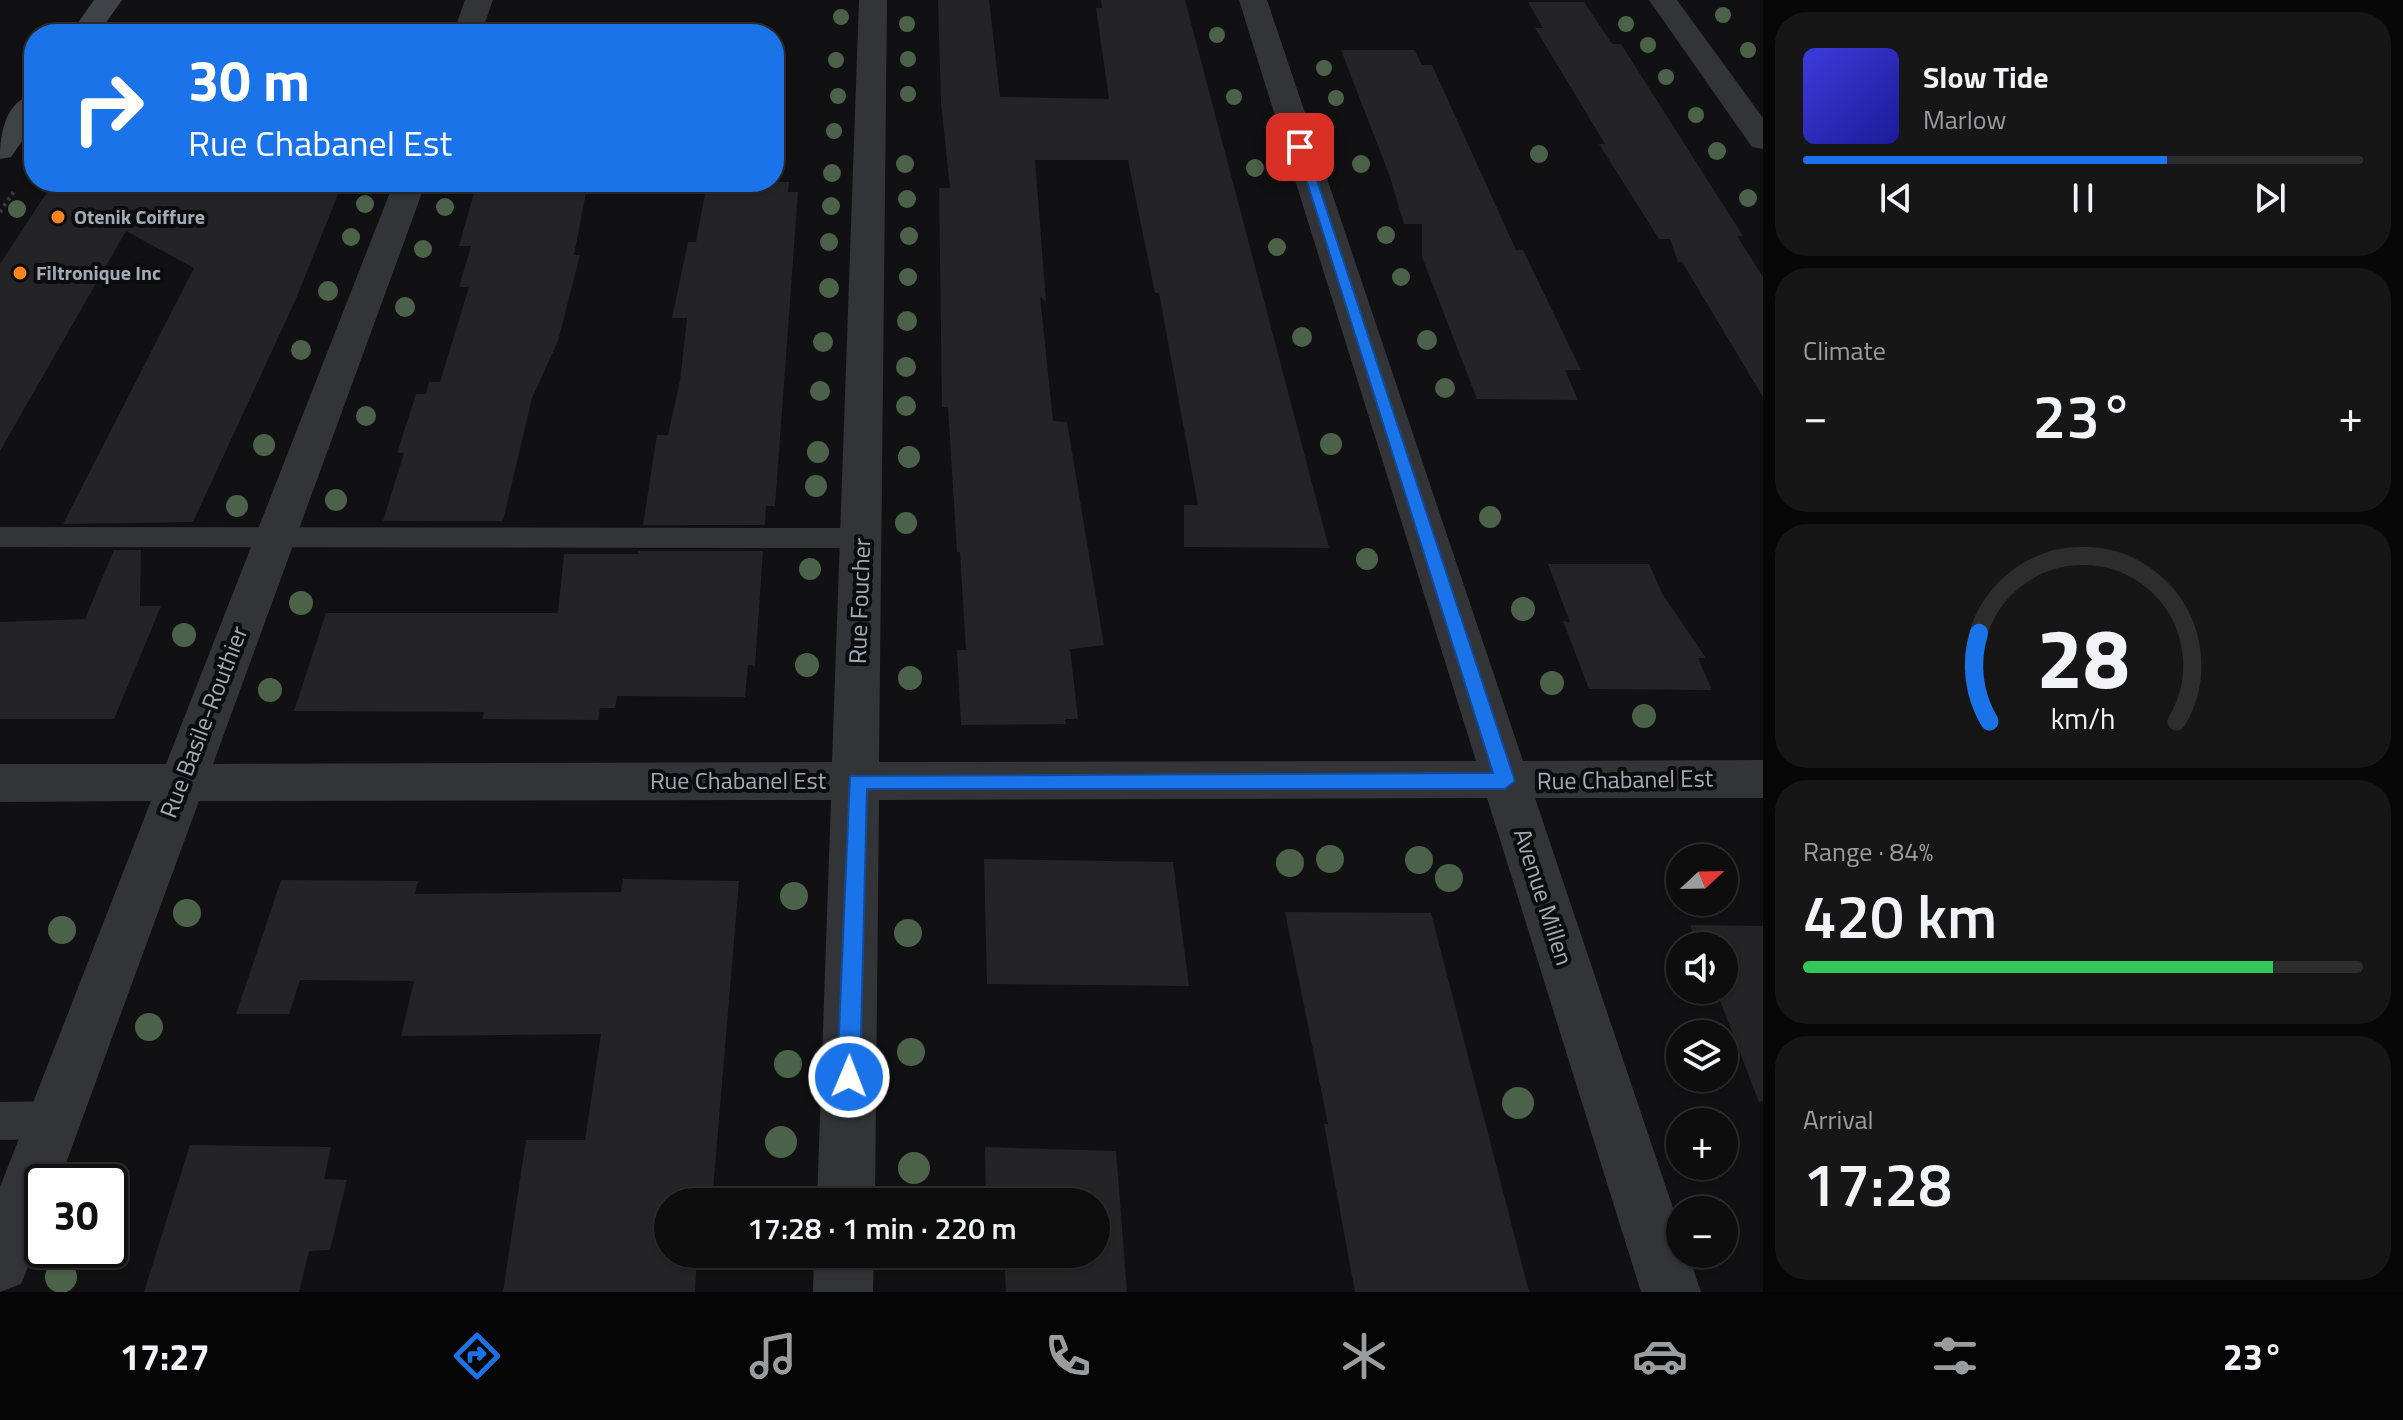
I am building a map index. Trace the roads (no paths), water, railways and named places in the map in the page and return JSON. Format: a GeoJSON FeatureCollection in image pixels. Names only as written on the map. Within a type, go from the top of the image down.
{"type":"FeatureCollection","features":[{"type":"Feature","properties":{"kind":"main road"},"geometry":{"type":"LineString","coordinates":[[91,24],[108,0]]}},
{"type":"Feature","properties":{"kind":"main road"},"geometry":{"type":"LineString","coordinates":[[0,150],[24,117]]}},
{"type":"Feature","properties":{"kind":"street"},"geometry":{"type":"LineString","coordinates":[[471,24],[479,0]]}},
{"type":"Feature","properties":{"kind":"street","name":"Rue Foucher"},"geometry":{"type":"LineString","coordinates":[[846,1188],[873,0]]}},
{"type":"Feature","properties":{"kind":"street","name":"Avenue Millen"},"geometry":{"type":"LineString","coordinates":[[1253,0],[1671,1292]]}},
{"type":"Feature","properties":{"kind":"street"},"geometry":{"type":"LineString","coordinates":[[1663,0],[1763,140]]}},
{"type":"Feature","properties":{"kind":"street","name":"Rue Basile-Routhier"},"geometry":{"type":"LineString","coordinates":[[0,1263],[406,192]]}},
{"type":"Feature","properties":{"kind":"street","name":"Rue Chabanel Est"},"geometry":{"type":"LineString","coordinates":[[0,783],[181,780],[857,782],[1763,779]]}},
{"type":"Feature","properties":{"kind":"street"},"geometry":{"type":"LineString","coordinates":[[843,1292],[844,1268]]}},
{"type":"Feature","properties":{"kind":"lane"},"geometry":{"type":"LineString","coordinates":[[0,537],[862,538]]}},
{"type":"Feature","properties":{"kind":"lane"},"geometry":{"type":"LineString","coordinates":[[0,1121],[55,1120]]}},
{"type":"Feature","properties":{"kind":"place","name":"Otenik Coiffure"},"geometry":{"type":"Point","coordinates":[58,217]}},
{"type":"Feature","properties":{"kind":"place","name":"Filtronique Inc"},"geometry":{"type":"Point","coordinates":[20,273]}}]}
